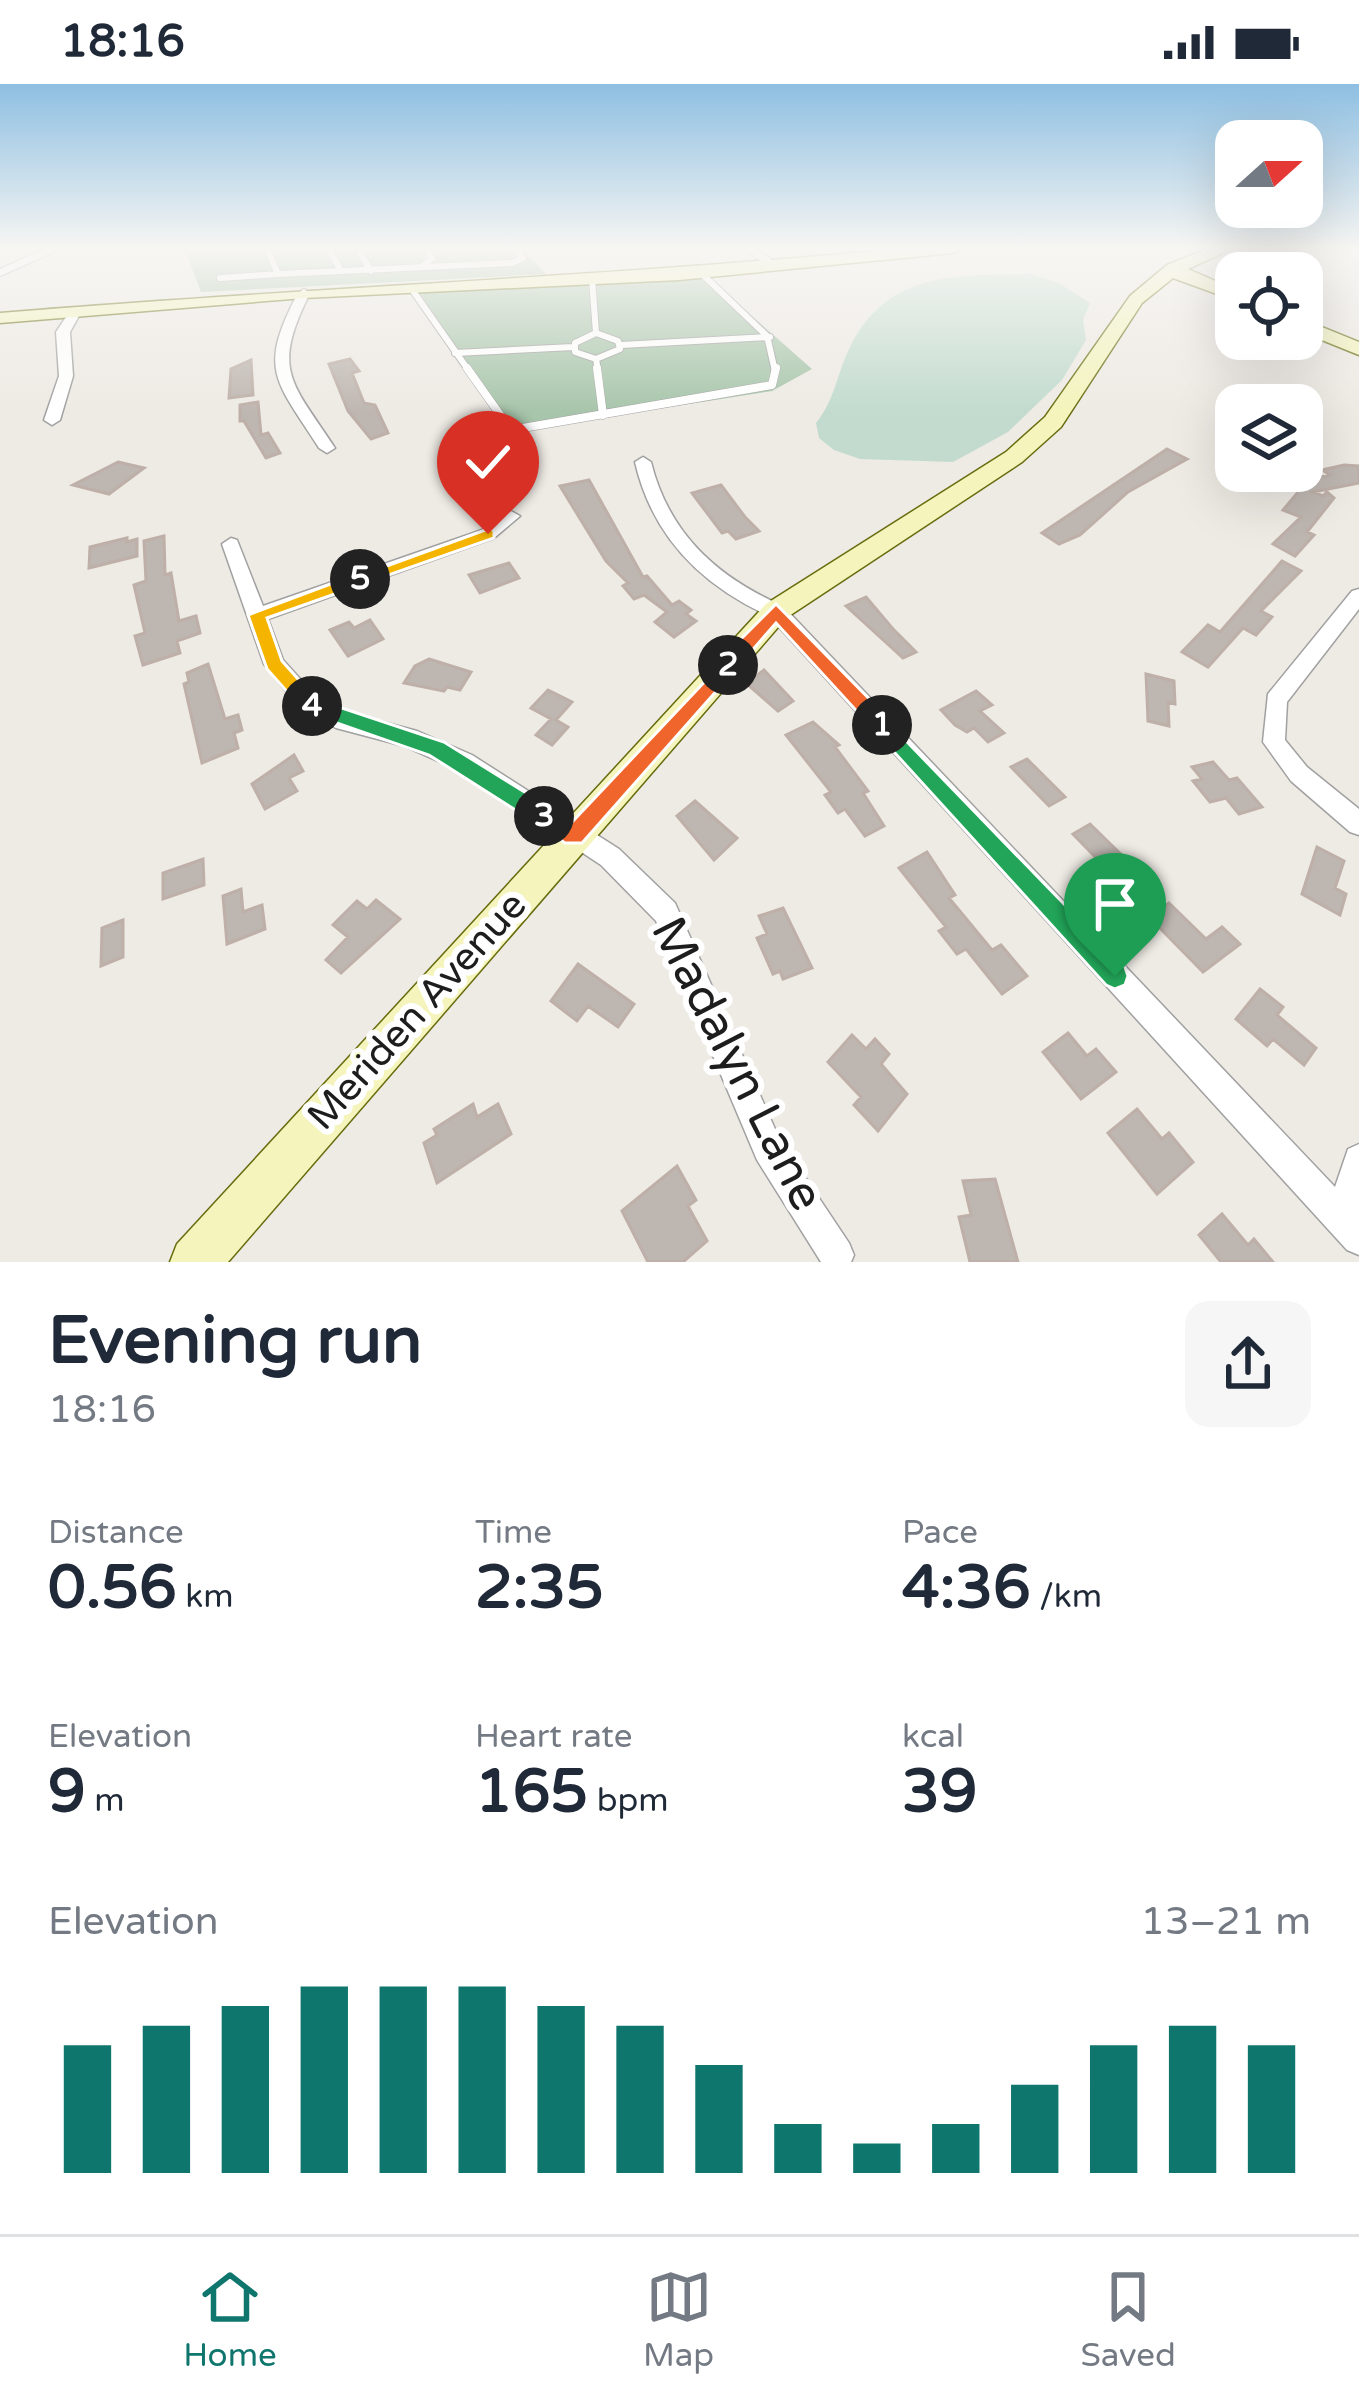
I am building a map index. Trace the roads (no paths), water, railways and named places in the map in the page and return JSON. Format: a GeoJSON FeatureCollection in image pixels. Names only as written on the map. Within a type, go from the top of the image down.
{"type":"FeatureCollection","features":[{"type":"Feature","properties":{"kind":"street"},"geometry":{"type":"LineString","coordinates":[[0,318],[189,303]]}},
{"type":"Feature","properties":{"kind":"street"},"geometry":{"type":"LineString","coordinates":[[298,303],[279,338],[277,368],[327,448]]}},
{"type":"Feature","properties":{"kind":"street","name":"Meriden Avenue"},"geometry":{"type":"LineString","coordinates":[[195,1262],[776,611],[1014,457],[1053,422],[1135,303]]}},
{"type":"Feature","properties":{"kind":"street"},"geometry":{"type":"LineString","coordinates":[[52,420],[65,376],[63,332],[74,314]]}},
{"type":"Feature","properties":{"kind":"street"},"geometry":{"type":"LineString","coordinates":[[1323,334],[1359,349]]}},
{"type":"Feature","properties":{"kind":"street"},"geometry":{"type":"LineString","coordinates":[[643,462],[658,511],[679,542],[708,572],[752,602],[776,611],[1350,1229]]}},
{"type":"Feature","properties":{"kind":"street"},"geometry":{"type":"LineString","coordinates":[[257,615],[488,534],[511,516]]}},
{"type":"Feature","properties":{"kind":"street","name":"Madalyn Lane"},"geometry":{"type":"LineString","coordinates":[[231,544],[274,664],[312,706],[437,748],[610,856],[666,912],[768,1149],[837,1256]]}},
{"type":"Feature","properties":{"kind":"street"},"geometry":{"type":"LineString","coordinates":[[1359,596],[1276,700],[1274,742],[1299,774],[1359,824]]}},
{"type":"Feature","properties":{"kind":"street"},"geometry":{"type":"LineString","coordinates":[[1350,1229],[1359,1160]]}},
{"type":"Feature","properties":{"kind":"lane"},"geometry":{"type":"LineString","coordinates":[[421,303],[511,429],[772,385],[776,365],[770,337],[733,303]]}},
{"type":"Feature","properties":{"kind":"lane"},"geometry":{"type":"LineString","coordinates":[[594,303],[596,333]]}},
{"type":"Feature","properties":{"kind":"lane"},"geometry":{"type":"LineString","coordinates":[[596,333],[621,345],[770,337]]}},
{"type":"Feature","properties":{"kind":"lane"},"geometry":{"type":"LineString","coordinates":[[454,353],[573,347],[596,333]]}},
{"type":"Feature","properties":{"kind":"lane"},"geometry":{"type":"LineString","coordinates":[[573,347],[581,356],[596,359],[613,354],[621,345]]}},
{"type":"Feature","properties":{"kind":"lane"},"geometry":{"type":"LineString","coordinates":[[596,359],[603,415]]}}]}
